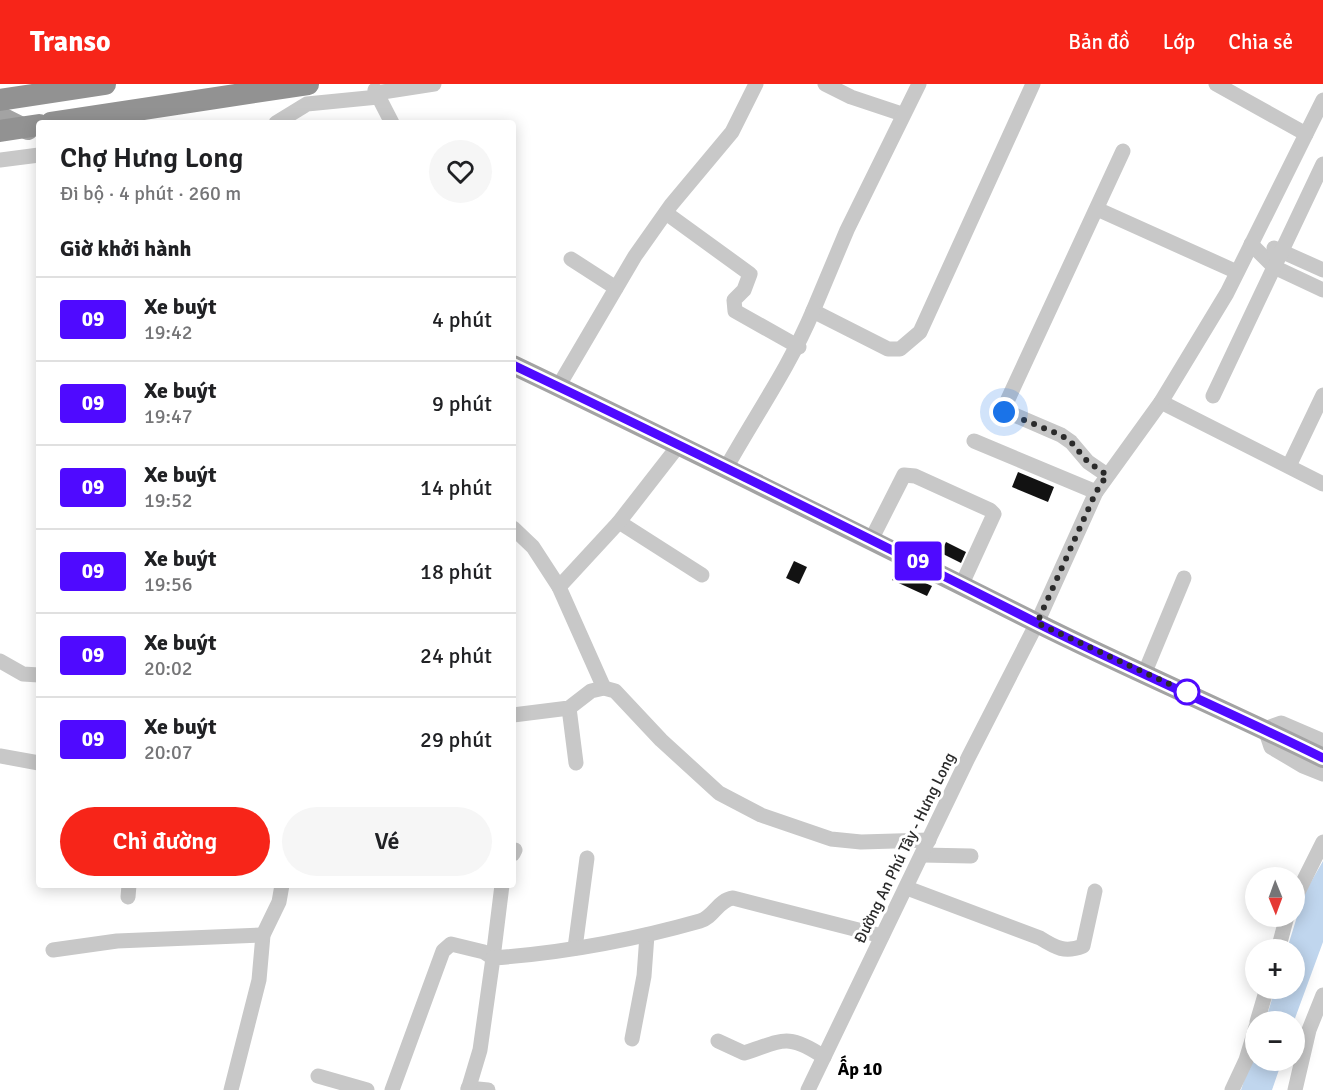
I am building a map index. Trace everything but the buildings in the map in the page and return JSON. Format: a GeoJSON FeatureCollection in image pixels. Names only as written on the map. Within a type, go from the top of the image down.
{"type":"FeatureCollection","features":[{"type":"Feature","properties":{"kind":"highway"},"geometry":{"type":"LineString","coordinates":[[0,100],[105,84]]}},
{"type":"Feature","properties":{"kind":"highway"},"geometry":{"type":"LineString","coordinates":[[71,120],[308,84]]}},
{"type":"Feature","properties":{"kind":"highway"},"geometry":{"type":"LineString","coordinates":[[0,131],[36,125]]}},
{"type":"Feature","properties":{"kind":"main road"},"geometry":{"type":"LineString","coordinates":[[0,116],[36,134]]}},
{"type":"Feature","properties":{"kind":"main road"},"geometry":{"type":"LineString","coordinates":[[516,366],[872,538],[1037,623],[1323,758]]}},
{"type":"Feature","properties":{"kind":"street"},"geometry":{"type":"LineString","coordinates":[[281,120],[307,104],[376,91],[434,84]]}},
{"type":"Feature","properties":{"kind":"street"},"geometry":{"type":"LineString","coordinates":[[558,387],[616,288],[666,213],[732,132],[756,84]]}},
{"type":"Feature","properties":{"kind":"street"},"geometry":{"type":"LineString","coordinates":[[825,84],[852,97],[902,114]]}},
{"type":"Feature","properties":{"kind":"street"},"geometry":{"type":"LineString","coordinates":[[726,468],[760,407],[799,347],[847,230],[902,114],[919,84]]}},
{"type":"Feature","properties":{"kind":"street"},"geometry":{"type":"LineString","coordinates":[[813,311],[888,349],[900,349],[910,343],[920,332],[1033,84]]}},
{"type":"Feature","properties":{"kind":"street"},"geometry":{"type":"LineString","coordinates":[[1216,84],[1306,134]]}},
{"type":"Feature","properties":{"kind":"street"},"geometry":{"type":"LineString","coordinates":[[376,91],[390,120]]}},
{"type":"Feature","properties":{"kind":"street","name":"Đường An Phú Tây - Hưng Long"},"geometry":{"type":"LineString","coordinates":[[808,1090],[1037,623],[1096,492],[1161,402],[1237,272],[1323,100]]}},
{"type":"Feature","properties":{"kind":"street"},"geometry":{"type":"LineString","coordinates":[[1107,475],[1088,462],[1071,442],[1061,435],[1003,410],[1123,151]]}},
{"type":"Feature","properties":{"kind":"street"},"geometry":{"type":"LineString","coordinates":[[0,160],[36,155]]}},
{"type":"Feature","properties":{"kind":"street"},"geometry":{"type":"LineString","coordinates":[[1213,396],[1323,164]]}},
{"type":"Feature","properties":{"kind":"street"},"geometry":{"type":"LineString","coordinates":[[1097,209],[1237,272]]}},
{"type":"Feature","properties":{"kind":"street"},"geometry":{"type":"LineString","coordinates":[[666,213],[750,274],[744,290],[734,300],[735,311],[799,347]]}},
{"type":"Feature","properties":{"kind":"street"},"geometry":{"type":"LineString","coordinates":[[1251,244],[1281,249],[1323,270]]}},
{"type":"Feature","properties":{"kind":"street"},"geometry":{"type":"LineString","coordinates":[[1251,244],[1274,267],[1323,290]]}},
{"type":"Feature","properties":{"kind":"street"},"geometry":{"type":"LineString","coordinates":[[572,259],[616,288]]}},
{"type":"Feature","properties":{"kind":"street"},"geometry":{"type":"LineString","coordinates":[[1289,466],[1323,395]]}},
{"type":"Feature","properties":{"kind":"street"},"geometry":{"type":"LineString","coordinates":[[1161,402],[1323,484]]}},
{"type":"Feature","properties":{"kind":"street"},"geometry":{"type":"LineString","coordinates":[[974,441],[1096,492]]}},
{"type":"Feature","properties":{"kind":"street"},"geometry":{"type":"LineString","coordinates":[[559,587],[619,522],[679,445]]}},
{"type":"Feature","properties":{"kind":"street"},"geometry":{"type":"LineString","coordinates":[[872,538],[904,476],[915,476],[990,510],[994,514],[963,584]]}},
{"type":"Feature","properties":{"kind":"street"},"geometry":{"type":"LineString","coordinates":[[619,522],[702,575]]}},
{"type":"Feature","properties":{"kind":"street"},"geometry":{"type":"LineString","coordinates":[[516,531],[532,547],[559,587],[604,688]]}},
{"type":"Feature","properties":{"kind":"street"},"geometry":{"type":"LineString","coordinates":[[1145,672],[1184,578]]}},
{"type":"Feature","properties":{"kind":"street"},"geometry":{"type":"LineString","coordinates":[[0,661],[23,674],[36,675]]}},
{"type":"Feature","properties":{"kind":"street"},"geometry":{"type":"LineString","coordinates":[[516,715],[569,708],[591,691],[604,688],[615,691],[661,740],[719,793],[760,814],[831,839],[925,848],[971,856]]}},
{"type":"Feature","properties":{"kind":"street"},"geometry":{"type":"LineString","coordinates":[[569,708],[576,763]]}},
{"type":"Feature","properties":{"kind":"street"},"geometry":{"type":"LineString","coordinates":[[1323,741],[1281,723],[1265,729],[1271,747],[1303,766],[1323,774]]}},
{"type":"Feature","properties":{"kind":"street"},"geometry":{"type":"LineString","coordinates":[[0,756],[36,762]]}},
{"type":"Feature","properties":{"kind":"street"},"geometry":{"type":"LineString","coordinates":[[1305,878],[1323,842]]}},
{"type":"Feature","properties":{"kind":"street"},"geometry":{"type":"LineString","coordinates":[[574,948],[587,858]]}},
{"type":"Feature","properties":{"kind":"street"},"geometry":{"type":"LineString","coordinates":[[231,1090],[259,980],[263,935],[279,902],[281,888]]}},
{"type":"Feature","properties":{"kind":"street"},"geometry":{"type":"LineString","coordinates":[[488,1090],[468,1089],[480,1050],[502,888]]}},
{"type":"Feature","properties":{"kind":"street"},"geometry":{"type":"LineString","coordinates":[[907,888],[1040,938],[1058,949],[1071,951],[1083,946],[1095,891]]}},
{"type":"Feature","properties":{"kind":"street"},"geometry":{"type":"LineString","coordinates":[[392,1090],[442,951],[451,944],[462,945],[493,958],[574,948],[647,934],[706,918],[724,900],[733,898],[760,907],[882,936]]}},
{"type":"Feature","properties":{"kind":"street"},"geometry":{"type":"LineString","coordinates":[[632,1039],[644,976],[647,934]]}},
{"type":"Feature","properties":{"kind":"street"},"geometry":{"type":"LineString","coordinates":[[53,950],[117,941],[263,935]]}},
{"type":"Feature","properties":{"kind":"street"},"geometry":{"type":"LineString","coordinates":[[1295,1090],[1316,1033],[1323,995]]}},
{"type":"Feature","properties":{"kind":"street"},"geometry":{"type":"LineString","coordinates":[[718,1041],[744,1053],[774,1041],[789,1040],[807,1045],[824,1057]]}},
{"type":"Feature","properties":{"kind":"street"},"geometry":{"type":"LineString","coordinates":[[1232,1090],[1245,1062]]}},
{"type":"Feature","properties":{"kind":"street"},"geometry":{"type":"LineString","coordinates":[[318,1076],[367,1090]]}},
{"type":"Feature","properties":{"kind":"water"},"geometry":{"type":"Polygon","coordinates":[[[1323,861],[1323,942],[1305,991],[1305,939],[1290,939],[1294,927],[1305,927],[1305,892],[1323,861]]]}},
{"type":"Feature","properties":{"kind":"water"},"geometry":{"type":"Polygon","coordinates":[[[1272,999],[1302,999],[1298,1011],[1268,1011],[1272,999]]]}},
{"type":"Feature","properties":{"kind":"water"},"geometry":{"type":"Polygon","coordinates":[[[1247,1071],[1279,1071],[1272,1090],[1241,1090],[1247,1071]]]}},
{"type":"Feature","properties":{"kind":"bus line","name":"09"},"geometry":{"type":"LineString","coordinates":[[516,366],[773,493],[856,530],[1037,623],[1232,713],[1323,758]]}},
{"type":"Feature","properties":{"kind":"district","name":"Ấp 10"},"geometry":{"type":"Point","coordinates":[860,1069]}},
{"type":"Feature","properties":{"kind":"route"},"geometry":{"type":"LineString","coordinates":[[1004,412],[1061,435],[1071,442],[1088,462],[1107,475],[1096,492],[1037,623],[1191,694],[1187,692]]}}]}
